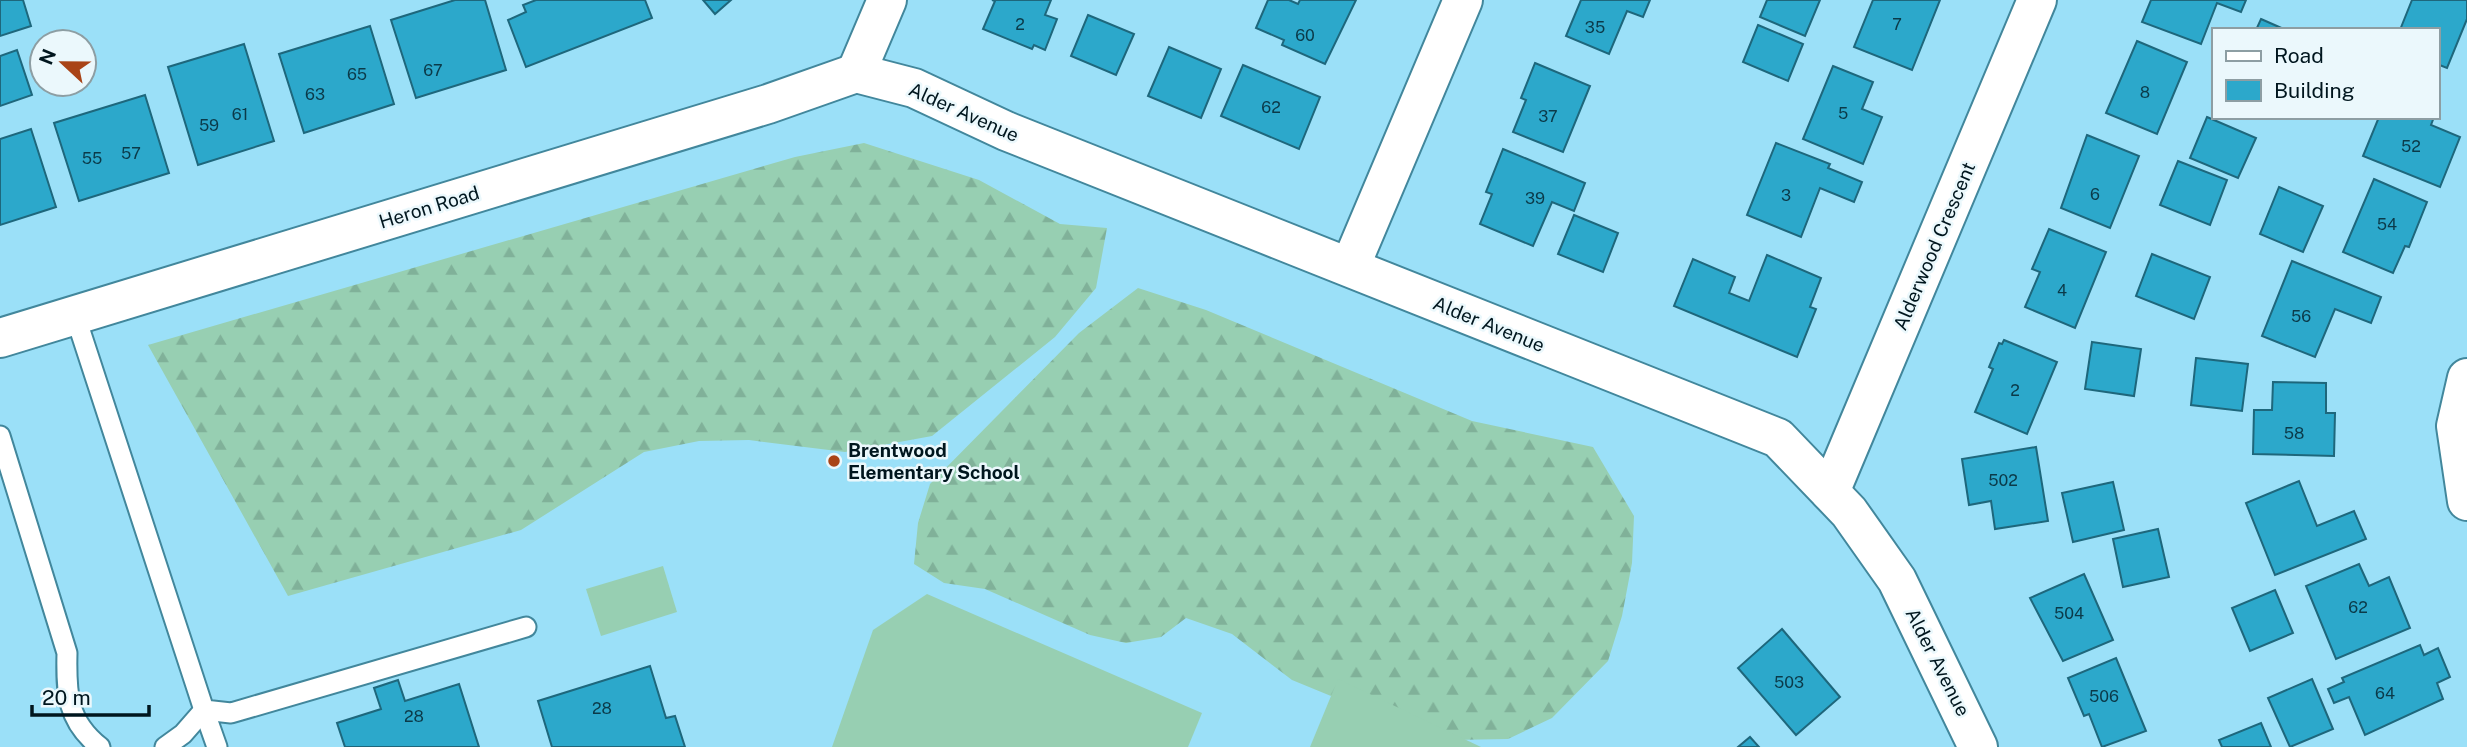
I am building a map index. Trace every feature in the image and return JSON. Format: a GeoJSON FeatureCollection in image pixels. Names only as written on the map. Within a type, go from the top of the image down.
{"type":"FeatureCollection","features":[{"type":"Feature","properties":{"kind":"street"},"geometry":{"type":"LineString","coordinates":[[856,73],[887,0]]}},
{"type":"Feature","properties":{"kind":"street"},"geometry":{"type":"LineString","coordinates":[[1350,267],[1463,0]]}},
{"type":"Feature","properties":{"kind":"street","name":"Alderwood Crescent"},"geometry":{"type":"LineString","coordinates":[[1830,492],[2037,0]]}},
{"type":"Feature","properties":{"kind":"street","name":"Alder Avenue"},"geometry":{"type":"LineString","coordinates":[[856,73],[914,88],[1006,131],[1778,438],[1849,512],[1897,580],[1978,747]]}},
{"type":"Feature","properties":{"kind":"street","name":"Heron Road"},"geometry":{"type":"LineString","coordinates":[[0,338],[768,104],[856,73]]}},
{"type":"Feature","properties":{"kind":"street"},"geometry":{"type":"LineString","coordinates":[[2467,378],[2456,426],[2467,501]]}},
{"type":"Feature","properties":{"kind":"lane"},"geometry":{"type":"LineString","coordinates":[[75,315],[217,747]]}},
{"type":"Feature","properties":{"kind":"lane"},"geometry":{"type":"LineString","coordinates":[[0,436],[67,653],[66,688],[73,714],[84,734],[100,747]]}},
{"type":"Feature","properties":{"kind":"lane"},"geometry":{"type":"LineString","coordinates":[[204,710],[231,713],[526,627]]}},
{"type":"Feature","properties":{"kind":"lane"},"geometry":{"type":"LineString","coordinates":[[164,747],[183,734],[204,710]]}},
{"type":"Feature","properties":{"kind":"green space"},"geometry":{"type":"Polygon","coordinates":[[[864,143],[979,180],[1060,224],[1107,228],[1096,288],[1055,337],[932,436],[845,452],[749,440],[699,441],[644,452],[521,530],[288,596],[148,345],[795,157],[864,143]]]}},
{"type":"Feature","properties":{"kind":"green space"},"geometry":{"type":"Polygon","coordinates":[[[1138,288],[1206,310],[1472,421],[1593,447],[1634,516],[1632,563],[1622,616],[1608,661],[1552,718],[1508,739],[1452,740],[1292,680],[1232,634],[1186,618],[1161,637],[1126,643],[1090,635],[985,589],[944,583],[914,564],[918,523],[930,484],[1079,333],[1138,288]]]}},
{"type":"Feature","properties":{"kind":"green space"},"geometry":{"type":"Polygon","coordinates":[[[663,566],[677,612],[601,636],[586,589],[663,566]]]}},
{"type":"Feature","properties":{"kind":"green space"},"geometry":{"type":"Polygon","coordinates":[[[927,594],[1202,713],[1188,747],[832,747],[873,630],[927,594]]]}},
{"type":"Feature","properties":{"kind":"green space"},"geometry":{"type":"Polygon","coordinates":[[[1338,679],[1481,747],[1310,747],[1338,679]]]}},
{"type":"Feature","properties":{"kind":"building"},"geometry":{"type":"Polygon","coordinates":[[[0,0],[23,0],[31,26],[0,36],[0,0]]]}},
{"type":"Feature","properties":{"kind":"building"},"geometry":{"type":"Polygon","coordinates":[[[455,0],[485,0],[506,70],[416,98],[391,20],[455,0]]]}},
{"type":"Feature","properties":{"kind":"building"},"geometry":{"type":"Polygon","coordinates":[[[536,0],[645,0],[652,18],[526,67],[508,20],[526,12],[523,5],[536,0]]]}},
{"type":"Feature","properties":{"kind":"building"},"geometry":{"type":"Polygon","coordinates":[[[703,0],[731,0],[715,14],[703,0]]]}},
{"type":"Feature","properties":{"kind":"building"},"geometry":{"type":"Polygon","coordinates":[[[992,0],[1051,0],[1045,15],[1057,19],[1045,50],[1034,45],[1032,49],[983,29],[995,1],[992,0]]]}},
{"type":"Feature","properties":{"kind":"building"},"geometry":{"type":"Polygon","coordinates":[[[1268,0],[1289,0],[1298,4],[1300,0],[1356,0],[1325,64],[1282,45],[1284,40],[1256,28],[1268,0]]]}},
{"type":"Feature","properties":{"kind":"building"},"geometry":{"type":"Polygon","coordinates":[[[1581,0],[1650,0],[1643,17],[1627,11],[1609,54],[1566,36],[1581,0]]]}},
{"type":"Feature","properties":{"kind":"building"},"geometry":{"type":"Polygon","coordinates":[[[1767,0],[1820,0],[1805,36],[1760,17],[1767,0]]]}},
{"type":"Feature","properties":{"kind":"building"},"geometry":{"type":"Polygon","coordinates":[[[1873,0],[1940,0],[1912,70],[1854,47],[1873,0]]]}},
{"type":"Feature","properties":{"kind":"building"},"geometry":{"type":"Polygon","coordinates":[[[2151,0],[2246,0],[2241,12],[2217,3],[2201,44],[2142,22],[2151,0]]]}},
{"type":"Feature","properties":{"kind":"building"},"geometry":{"type":"Polygon","coordinates":[[[2412,0],[2467,0],[2467,19],[2447,68],[2439,65],[2439,28],[2401,28],[2412,0]]]}},
{"type":"Feature","properties":{"kind":"building"},"geometry":{"type":"Polygon","coordinates":[[[1088,15],[1134,34],[1116,75],[1071,56],[1088,15]]]}},
{"type":"Feature","properties":{"kind":"building"},"geometry":{"type":"Polygon","coordinates":[[[2261,19],[2281,28],[2257,28],[2261,19]]]}},
{"type":"Feature","properties":{"kind":"building"},"geometry":{"type":"Polygon","coordinates":[[[1758,25],[1803,44],[1788,81],[1743,62],[1758,25]]]}},
{"type":"Feature","properties":{"kind":"building"},"geometry":{"type":"Polygon","coordinates":[[[370,26],[394,104],[304,133],[279,54],[370,26]]]}},
{"type":"Feature","properties":{"kind":"building"},"geometry":{"type":"Polygon","coordinates":[[[2137,41],[2187,62],[2157,134],[2106,113],[2137,41]]]}},
{"type":"Feature","properties":{"kind":"building"},"geometry":{"type":"Polygon","coordinates":[[[244,44],[274,141],[198,165],[168,67],[244,44]]]}},
{"type":"Feature","properties":{"kind":"building"},"geometry":{"type":"Polygon","coordinates":[[[1169,47],[1221,69],[1201,118],[1148,96],[1169,47]]]}},
{"type":"Feature","properties":{"kind":"building"},"geometry":{"type":"Polygon","coordinates":[[[17,50],[28,83],[28,96],[0,106],[0,56],[17,50]]]}},
{"type":"Feature","properties":{"kind":"building"},"geometry":{"type":"Polygon","coordinates":[[[1535,63],[1590,86],[1563,152],[1513,132],[1526,100],[1521,98],[1535,63]]]}},
{"type":"Feature","properties":{"kind":"building"},"geometry":{"type":"Polygon","coordinates":[[[1243,65],[1320,97],[1299,149],[1221,116],[1243,65]]]}},
{"type":"Feature","properties":{"kind":"building"},"geometry":{"type":"Polygon","coordinates":[[[1833,66],[1873,82],[1862,109],[1882,117],[1863,164],[1803,139],[1833,66]]]}},
{"type":"Feature","properties":{"kind":"building"},"geometry":{"type":"Polygon","coordinates":[[[145,95],[169,173],[79,201],[54,123],[145,95]]]}},
{"type":"Feature","properties":{"kind":"building"},"geometry":{"type":"Polygon","coordinates":[[[2207,117],[2256,138],[2238,178],[2190,158],[2207,117]]]}},
{"type":"Feature","properties":{"kind":"building"},"geometry":{"type":"Polygon","coordinates":[[[2378,119],[2433,119],[2431,125],[2460,137],[2440,187],[2363,156],[2378,119]]]}},
{"type":"Feature","properties":{"kind":"building"},"geometry":{"type":"Polygon","coordinates":[[[31,129],[56,207],[0,225],[0,139],[31,129]]]}},
{"type":"Feature","properties":{"kind":"building"},"geometry":{"type":"Polygon","coordinates":[[[2087,135],[2139,156],[2110,228],[2061,208],[2087,135]]]}},
{"type":"Feature","properties":{"kind":"building"},"geometry":{"type":"Polygon","coordinates":[[[1776,143],[1830,164],[1828,168],[1862,182],[1854,202],[1820,188],[1801,237],[1747,215],[1776,143]]]}},
{"type":"Feature","properties":{"kind":"building"},"geometry":{"type":"Polygon","coordinates":[[[1503,149],[1585,183],[1574,211],[1552,202],[1533,246],[1480,224],[1492,194],[1486,192],[1503,149]]]}},
{"type":"Feature","properties":{"kind":"building"},"geometry":{"type":"Polygon","coordinates":[[[2178,161],[2227,180],[2210,225],[2160,205],[2178,161]]]}},
{"type":"Feature","properties":{"kind":"building"},"geometry":{"type":"Polygon","coordinates":[[[2374,179],[2427,202],[2409,247],[2405,246],[2393,273],[2343,252],[2374,179]]]}},
{"type":"Feature","properties":{"kind":"building"},"geometry":{"type":"Polygon","coordinates":[[[2279,187],[2323,206],[2303,252],[2260,234],[2279,187]]]}},
{"type":"Feature","properties":{"kind":"building"},"geometry":{"type":"Polygon","coordinates":[[[1574,215],[1618,233],[1603,272],[1558,254],[1574,215]]]}},
{"type":"Feature","properties":{"kind":"building"},"geometry":{"type":"Polygon","coordinates":[[[2049,229],[2106,252],[2075,328],[2025,307],[2040,272],[2032,269],[2049,229]]]}},
{"type":"Feature","properties":{"kind":"building"},"geometry":{"type":"Polygon","coordinates":[[[2152,254],[2210,277],[2194,319],[2136,296],[2152,254]]]}},
{"type":"Feature","properties":{"kind":"building"},"geometry":{"type":"Polygon","coordinates":[[[1767,255],[1821,278],[1810,307],[1816,309],[1797,357],[1674,306],[1693,259],[1735,277],[1729,293],[1749,301],[1767,255]]]}},
{"type":"Feature","properties":{"kind":"building"},"geometry":{"type":"Polygon","coordinates":[[[2292,261],[2381,297],[2371,323],[2335,309],[2315,357],[2262,336],[2292,261]]]}},
{"type":"Feature","properties":{"kind":"building"},"geometry":{"type":"Polygon","coordinates":[[[2004,340],[2057,362],[2027,434],[1975,412],[1993,369],[1989,367],[1999,343],[2002,344],[2004,340]]]}},
{"type":"Feature","properties":{"kind":"building"},"geometry":{"type":"Polygon","coordinates":[[[2092,342],[2141,349],[2134,396],[2085,389],[2092,342]]]}},
{"type":"Feature","properties":{"kind":"building"},"geometry":{"type":"Polygon","coordinates":[[[2196,358],[2248,364],[2242,411],[2191,405],[2196,358]]]}},
{"type":"Feature","properties":{"kind":"building"},"geometry":{"type":"Polygon","coordinates":[[[2273,382],[2326,383],[2326,413],[2335,413],[2334,456],[2253,454],[2254,410],[2272,410],[2273,382]]]}},
{"type":"Feature","properties":{"kind":"building"},"geometry":{"type":"Polygon","coordinates":[[[2036,447],[2048,521],[1995,529],[1991,501],[1969,505],[1962,459],[2036,447]]]}},
{"type":"Feature","properties":{"kind":"building"},"geometry":{"type":"Polygon","coordinates":[[[2299,481],[2317,526],[2354,511],[2366,539],[2275,575],[2246,503],[2299,481]]]}},
{"type":"Feature","properties":{"kind":"building"},"geometry":{"type":"Polygon","coordinates":[[[2113,482],[2124,530],[2073,542],[2062,493],[2113,482]]]}},
{"type":"Feature","properties":{"kind":"building"},"geometry":{"type":"Polygon","coordinates":[[[2158,529],[2169,577],[2123,587],[2113,539],[2158,529]]]}},
{"type":"Feature","properties":{"kind":"building"},"geometry":{"type":"Polygon","coordinates":[[[2359,564],[2369,586],[2389,577],[2410,628],[2336,659],[2306,586],[2359,564]]]}},
{"type":"Feature","properties":{"kind":"building"},"geometry":{"type":"Polygon","coordinates":[[[2084,574],[2113,640],[2063,661],[2030,598],[2084,574]]]}},
{"type":"Feature","properties":{"kind":"building"},"geometry":{"type":"Polygon","coordinates":[[[2275,590],[2293,633],[2250,651],[2232,608],[2275,590]]]}},
{"type":"Feature","properties":{"kind":"building"},"geometry":{"type":"Polygon","coordinates":[[[1782,629],[1840,697],[1796,735],[1738,668],[1782,629]]]}},
{"type":"Feature","properties":{"kind":"building"},"geometry":{"type":"Polygon","coordinates":[[[2420,645],[2424,655],[2438,648],[2450,677],[2437,683],[2443,699],[2365,735],[2349,697],[2334,703],[2328,689],[2344,682],[2342,678],[2420,645]]]}},
{"type":"Feature","properties":{"kind":"building"},"geometry":{"type":"Polygon","coordinates":[[[2116,658],[2146,731],[2102,747],[2089,714],[2084,716],[2068,678],[2116,658]]]}},
{"type":"Feature","properties":{"kind":"building"},"geometry":{"type":"Polygon","coordinates":[[[650,666],[666,718],[675,716],[685,747],[552,747],[538,701],[650,666]]]}},
{"type":"Feature","properties":{"kind":"building"},"geometry":{"type":"Polygon","coordinates":[[[2312,679],[2333,729],[2290,747],[2268,698],[2312,679]]]}},
{"type":"Feature","properties":{"kind":"building"},"geometry":{"type":"Polygon","coordinates":[[[398,680],[405,701],[459,684],[479,747],[345,747],[337,723],[381,709],[374,688],[398,680]]]}},
{"type":"Feature","properties":{"kind":"building"},"geometry":{"type":"Polygon","coordinates":[[[2261,723],[2271,747],[2222,747],[2219,740],[2261,723]]]}},
{"type":"Feature","properties":{"kind":"building"},"geometry":{"type":"Polygon","coordinates":[[[1750,737],[1759,747],[1738,747],[1750,737]]]}},
{"type":"Feature","properties":{"kind":"place","name":"Brentwood Elementary School"},"geometry":{"type":"Point","coordinates":[834,461]}}]}
